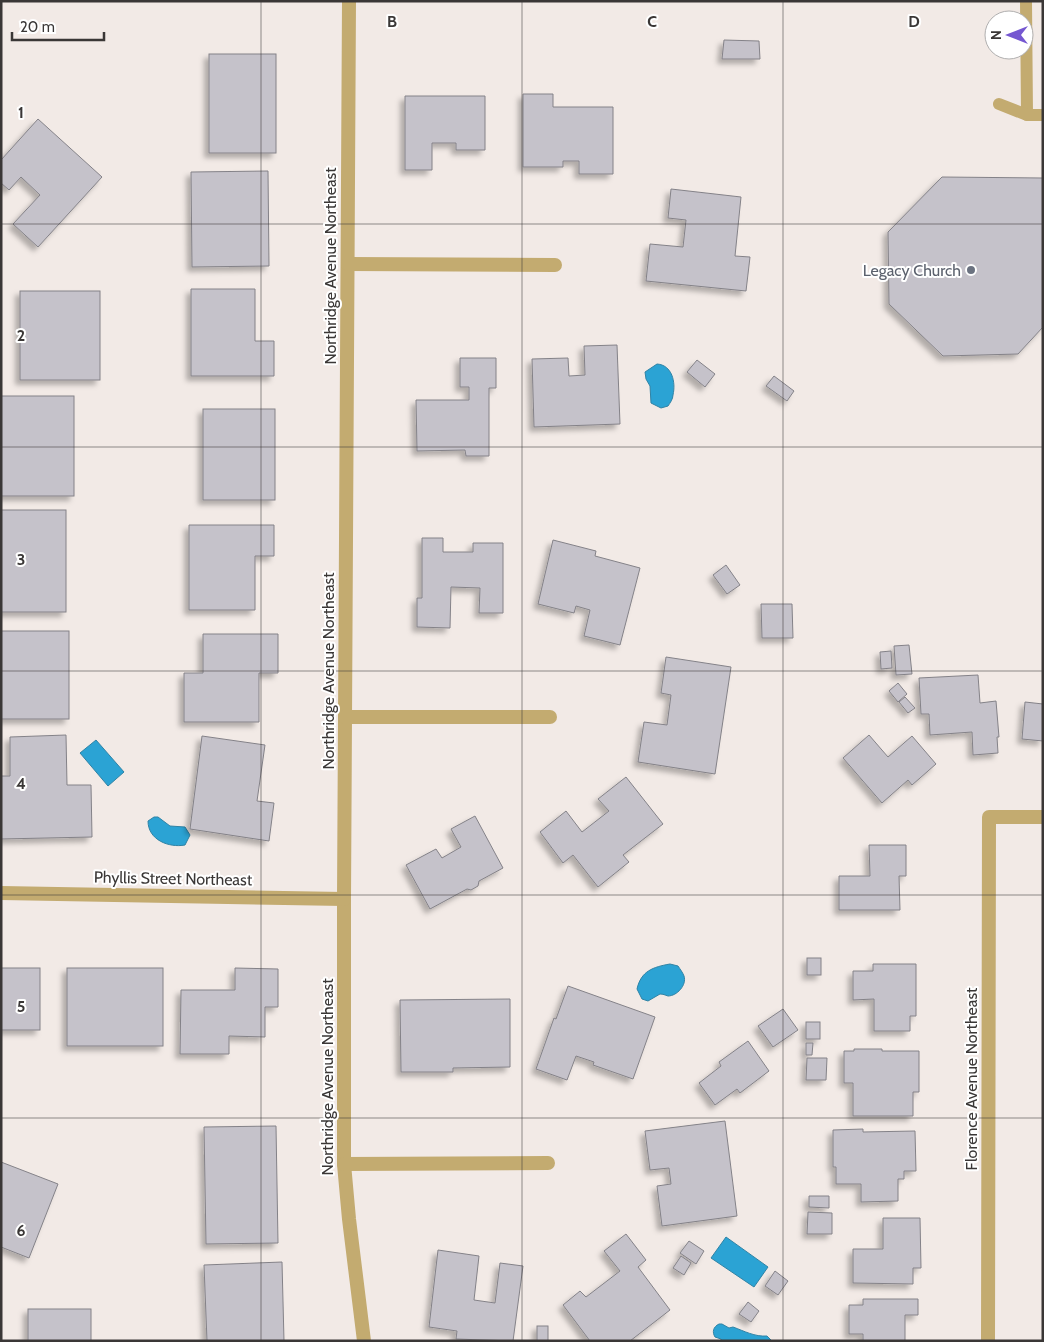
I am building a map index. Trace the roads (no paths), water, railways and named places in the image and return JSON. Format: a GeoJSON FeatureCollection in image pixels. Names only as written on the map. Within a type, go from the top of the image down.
{"type":"FeatureCollection","features":[{"type":"Feature","properties":{"kind":"street","name":"Northridge Avenue Northeast"},"geometry":{"type":"LineString","coordinates":[[349,1],[344,1164],[348,1219],[364,1341]]}},
{"type":"Feature","properties":{"kind":"street"},"geometry":{"type":"LineString","coordinates":[[348,264],[555,265]]}},
{"type":"Feature","properties":{"kind":"street"},"geometry":{"type":"LineString","coordinates":[[345,716],[550,717]]}},
{"type":"Feature","properties":{"kind":"street","name":"Florence Avenue Northeast"},"geometry":{"type":"LineString","coordinates":[[988,1341],[989,817],[1043,816]]}},
{"type":"Feature","properties":{"kind":"street","name":"Phyllis Street Northeast"},"geometry":{"type":"LineString","coordinates":[[1,893],[344,899]]}},
{"type":"Feature","properties":{"kind":"street"},"geometry":{"type":"LineString","coordinates":[[344,1164],[548,1163]]}},
{"type":"Feature","properties":{"kind":"lane"},"geometry":{"type":"LineString","coordinates":[[1026,1],[1027,115]]}},
{"type":"Feature","properties":{"kind":"lane"},"geometry":{"type":"LineString","coordinates":[[999,104],[1027,115],[1043,115]]}},
{"type":"Feature","properties":{"kind":"water"},"geometry":{"type":"Polygon","coordinates":[[[657,364],[666,367],[672,375],[674,385],[671,401],[668,406],[661,408],[651,403],[650,386],[645,372],[657,364]]]}},
{"type":"Feature","properties":{"kind":"water"},"geometry":{"type":"Polygon","coordinates":[[[96,740],[124,772],[108,786],[80,753],[96,740]]]}},
{"type":"Feature","properties":{"kind":"water"},"geometry":{"type":"Polygon","coordinates":[[[158,817],[170,826],[185,827],[190,835],[185,845],[166,844],[155,838],[149,828],[148,821],[158,817]]]}},
{"type":"Feature","properties":{"kind":"water"},"geometry":{"type":"Polygon","coordinates":[[[670,964],[678,966],[684,975],[683,986],[671,996],[660,994],[648,1001],[642,999],[637,989],[641,978],[653,968],[670,964]]]}},
{"type":"Feature","properties":{"kind":"water"},"geometry":{"type":"Polygon","coordinates":[[[726,1237],[768,1267],[754,1287],[711,1258],[726,1237]]]}},
{"type":"Feature","properties":{"kind":"water"},"geometry":{"type":"Polygon","coordinates":[[[719,1324],[754,1335],[767,1336],[772,1341],[721,1341],[721,1339],[715,1337],[714,1333],[714,1328],[719,1324]]]}},
{"type":"Feature","properties":{"kind":"place","name":"Legacy Church"},"geometry":{"type":"Point","coordinates":[971,270]}}]}
